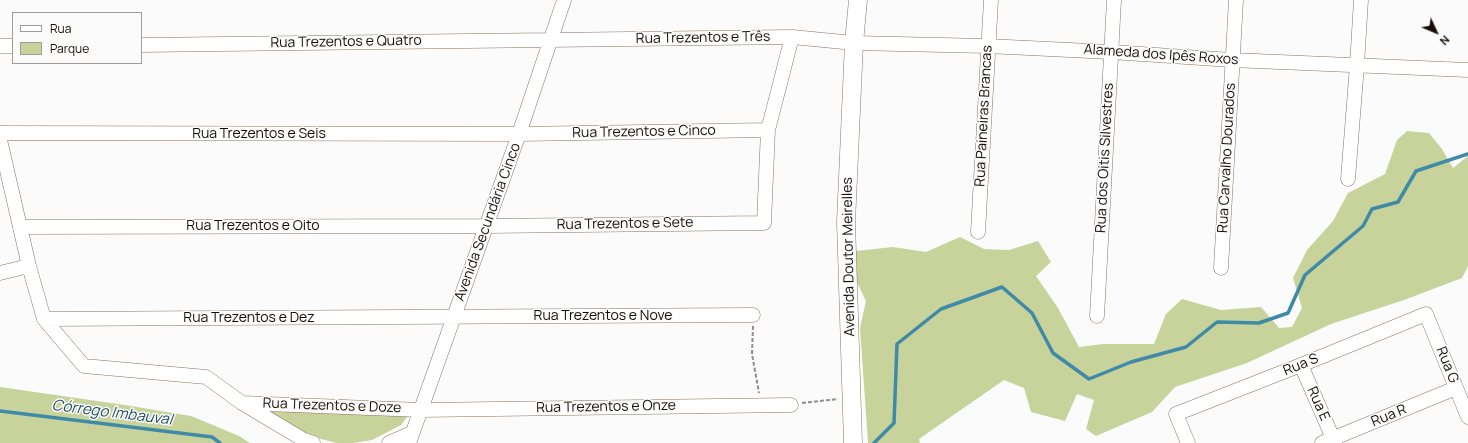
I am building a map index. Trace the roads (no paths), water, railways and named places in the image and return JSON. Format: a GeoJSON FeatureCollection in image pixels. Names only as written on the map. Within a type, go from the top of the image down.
{"type":"FeatureCollection","features":[{"type":"Feature","properties":{"kind":"main road","name":"Avenida Doutor Meirelles"},"geometry":{"type":"LineString","coordinates":[[853,443],[846,222],[854,43],[858,0]]}},
{"type":"Feature","properties":{"kind":"street","name":"Avenida Secundária Cinco"},"geometry":{"type":"LineString","coordinates":[[410,438],[422,410],[552,40],[564,0]]}},
{"type":"Feature","properties":{"kind":"street","name":"Rua Paineiras Brancas"},"geometry":{"type":"LineString","coordinates":[[978,232],[991,0]]}},
{"type":"Feature","properties":{"kind":"street","name":"Rua dos Oitis Silvestres"},"geometry":{"type":"LineString","coordinates":[[1097,316],[1110,52],[1114,0]]}},
{"type":"Feature","properties":{"kind":"street","name":"Rua Carvalho Dourados"},"geometry":{"type":"LineString","coordinates":[[1221,268],[1236,0]]}},
{"type":"Feature","properties":{"kind":"street"},"geometry":{"type":"LineString","coordinates":[[1348,179],[1358,64],[1361,0]]}},
{"type":"Feature","properties":{"kind":"street","name":"Rua Trezentos e Três"},"geometry":{"type":"LineString","coordinates":[[552,40],[792,37],[854,43]]}},
{"type":"Feature","properties":{"kind":"street"},"geometry":{"type":"LineString","coordinates":[[768,130],[792,37]]}},
{"type":"Feature","properties":{"kind":"street","name":"Rua Trezentos e Quatro"},"geometry":{"type":"LineString","coordinates":[[142,45],[552,40]]}},
{"type":"Feature","properties":{"kind":"street","name":"Alameda dos Ipês Roxos"},"geometry":{"type":"LineString","coordinates":[[854,43],[988,46],[1232,60],[1358,64],[1468,70]]}},
{"type":"Feature","properties":{"kind":"street"},"geometry":{"type":"LineString","coordinates":[[0,46],[12,46]]}},
{"type":"Feature","properties":{"kind":"street","name":"Rua Trezentos e Cinco"},"geometry":{"type":"LineString","coordinates":[[519,134],[768,130]]}},
{"type":"Feature","properties":{"kind":"street","name":"Rua Trezentos e Sete"},"geometry":{"type":"LineString","coordinates":[[486,226],[764,223],[768,130]]}},
{"type":"Feature","properties":{"kind":"street","name":"Rua Trezentos e Seis"},"geometry":{"type":"LineString","coordinates":[[0,133],[519,134]]}},
{"type":"Feature","properties":{"kind":"street"},"geometry":{"type":"LineString","coordinates":[[0,140],[4,179],[20,227],[44,319],[84,366],[206,377],[242,403],[304,440],[313,443]]}},
{"type":"Feature","properties":{"kind":"street","name":"Rua Trezentos e Oito"},"geometry":{"type":"LineString","coordinates":[[20,227],[486,226]]}},
{"type":"Feature","properties":{"kind":"street"},"geometry":{"type":"LineString","coordinates":[[0,273],[29,266]]}},
{"type":"Feature","properties":{"kind":"street","name":"Rua S"},"geometry":{"type":"LineString","coordinates":[[1188,443],[1176,414],[1426,314]]}},
{"type":"Feature","properties":{"kind":"street","name":"Rua G"},"geometry":{"type":"LineString","coordinates":[[1426,314],[1468,417]]}},
{"type":"Feature","properties":{"kind":"street","name":"Rua Trezentos e Nove"},"geometry":{"type":"LineString","coordinates":[[454,317],[753,315]]}},
{"type":"Feature","properties":{"kind":"street","name":"Rua Trezentos e Dez"},"geometry":{"type":"LineString","coordinates":[[44,319],[454,317]]}},
{"type":"Feature","properties":{"kind":"street","name":"Rua E"},"geometry":{"type":"LineString","coordinates":[[1301,365],[1330,442]]}},
{"type":"Feature","properties":{"kind":"street","name":"Rua R"},"geometry":{"type":"LineString","coordinates":[[1330,442],[1456,388]]}},
{"type":"Feature","properties":{"kind":"street","name":"Rua Trezentos e Doze"},"geometry":{"type":"LineString","coordinates":[[242,403],[422,410]]}},
{"type":"Feature","properties":{"kind":"street","name":"Rua Trezentos e Onze"},"geometry":{"type":"LineString","coordinates":[[422,410],[791,405]]}},
{"type":"Feature","properties":{"kind":"street"},"geometry":{"type":"LineString","coordinates":[[389,443],[410,438]]}},
{"type":"Feature","properties":{"kind":"waterway","name":"Córrego Imbauval"},"geometry":{"type":"LineString","coordinates":[[874,443],[894,423],[897,344],[941,309],[1002,287],[1032,313],[1053,353],[1089,379],[1131,362],[1186,347],[1217,322],[1259,323],[1288,313],[1305,275],[1363,226],[1372,209],[1398,202],[1416,171],[1468,154]]}},
{"type":"Feature","properties":{"kind":"waterway","name":"Córrego Imbauval"},"geometry":{"type":"LineString","coordinates":[[0,411],[212,437],[220,443]]}}]}
